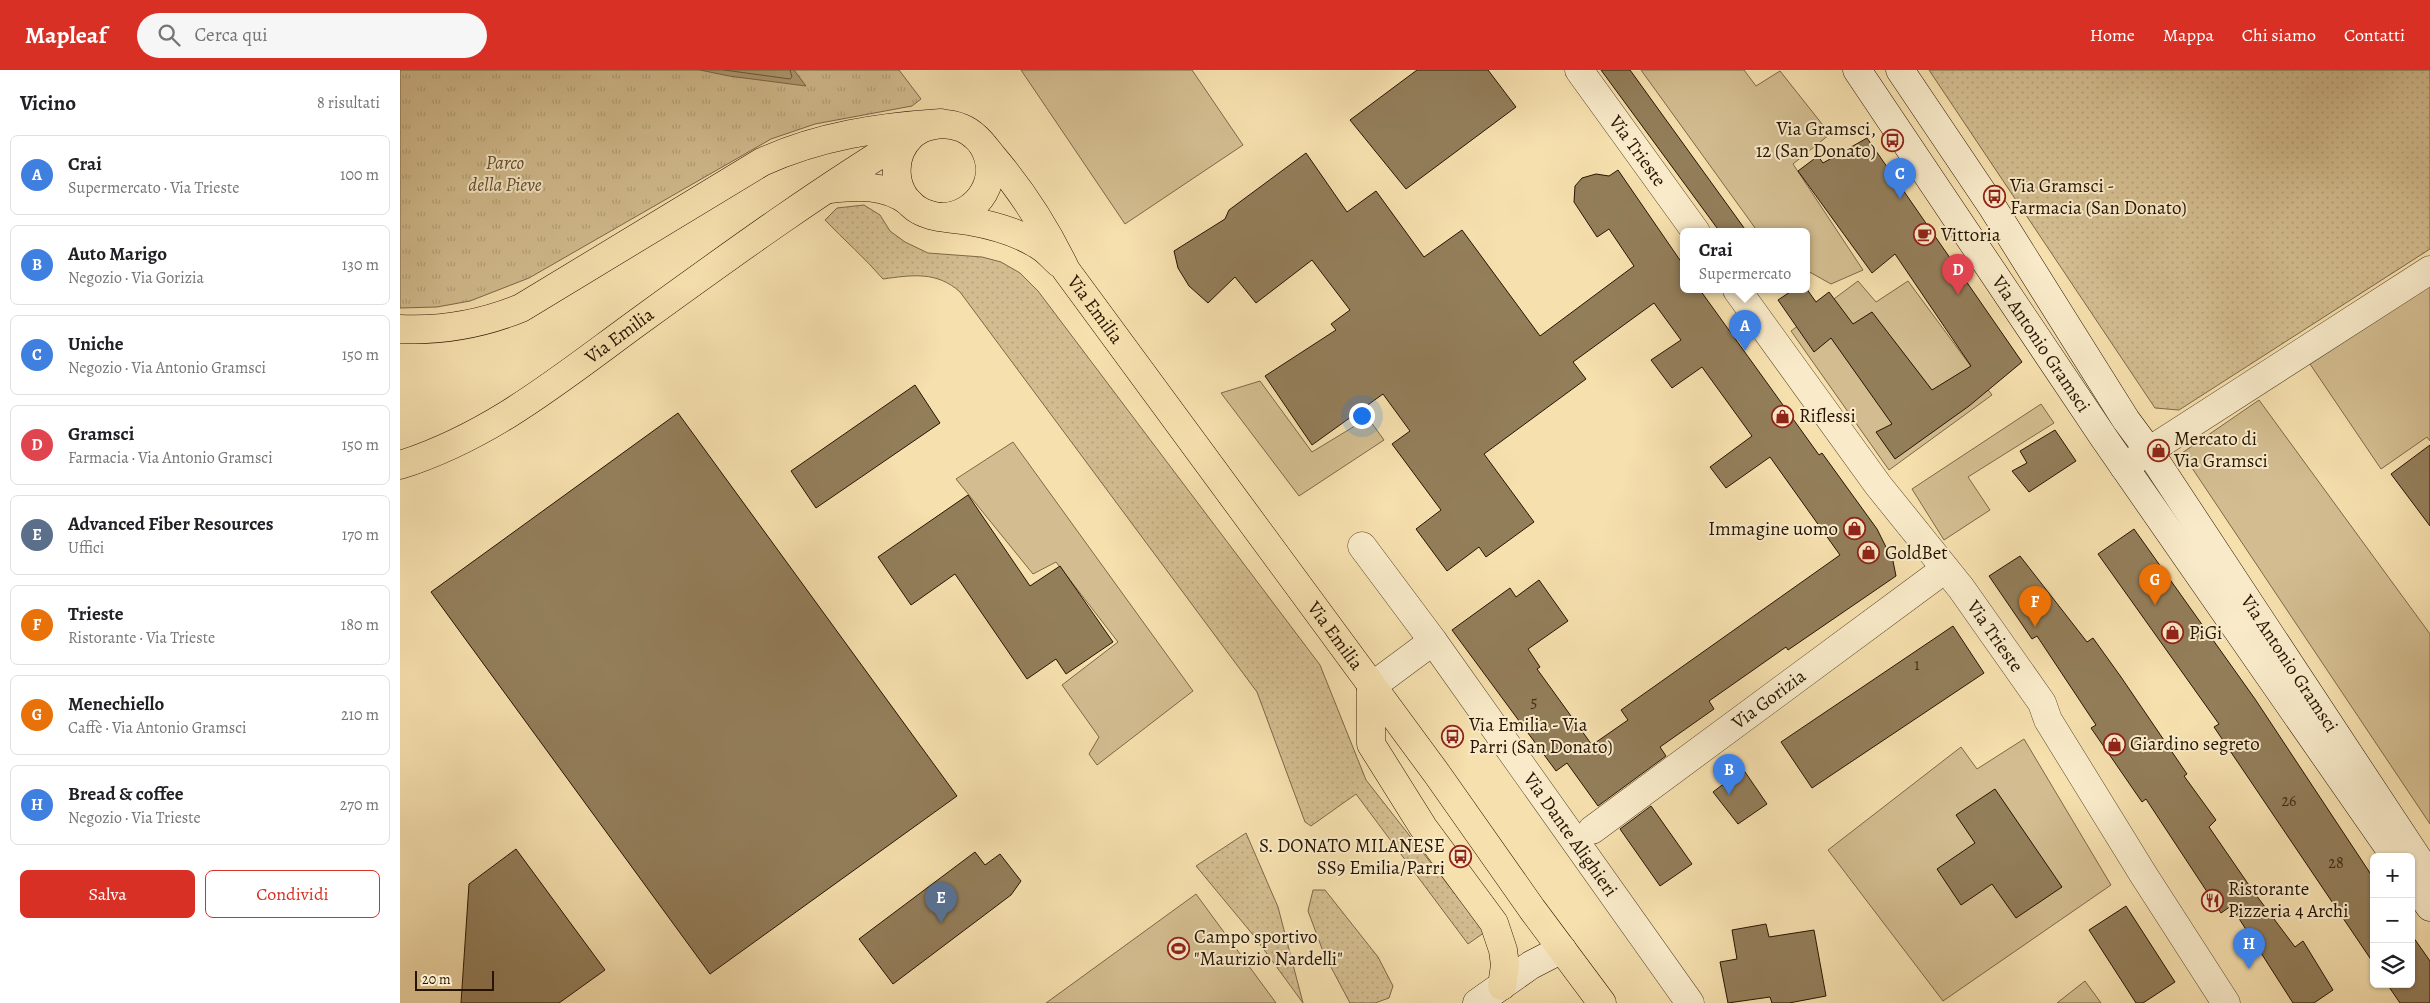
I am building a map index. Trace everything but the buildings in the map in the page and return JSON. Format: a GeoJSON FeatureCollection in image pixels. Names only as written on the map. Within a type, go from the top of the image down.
{"type":"FeatureCollection","features":[{"type":"Feature","properties":{"kind":"main road","name":"Via Emilia"},"geometry":{"type":"LineString","coordinates":[[400,465],[451,445],[511,414],[769,228],[929,127],[963,128],[979,140],[1020,190],[1039,218],[1066,270],[1442,781],[1602,1003]]}},
{"type":"Feature","properties":{"kind":"main road"},"geometry":{"type":"LineString","coordinates":[[909,202],[899,185],[897,165],[904,144],[929,127]]}},
{"type":"Feature","properties":{"kind":"main road"},"geometry":{"type":"LineString","coordinates":[[400,329],[440,329],[467,325],[494,319],[521,308],[762,162],[792,150],[818,141],[858,133],[929,127]]}},
{"type":"Feature","properties":{"kind":"main road"},"geometry":{"type":"LineString","coordinates":[[938,216],[952,216],[963,212],[973,206],[984,193],[990,169],[987,155],[979,140]]}},
{"type":"Feature","properties":{"kind":"main road","name":"Via Emilia"},"geometry":{"type":"LineString","coordinates":[[829,189],[856,187],[883,189],[900,196],[922,212],[982,224],[1029,240],[1040,246],[1066,270]]}},
{"type":"Feature","properties":{"kind":"main road"},"geometry":{"type":"LineString","coordinates":[[1371,687],[1371,744],[1423,827],[1494,922],[1504,950],[1506,994]]}},
{"type":"Feature","properties":{"kind":"street","name":"Via Trieste"},"geometry":{"type":"LineString","coordinates":[[1579,70],[1693,228]]}},
{"type":"Feature","properties":{"kind":"street","name":"Via Antonio Gramsci"},"geometry":{"type":"LineString","coordinates":[[1857,70],[2124,467],[2392,853]]}},
{"type":"Feature","properties":{"kind":"street","name":"Via Antonio Gramsci"},"geometry":{"type":"LineString","coordinates":[[1900,70],[1992,208],[2126,420],[2149,451],[2430,877]]}},
{"type":"Feature","properties":{"kind":"street"},"geometry":{"type":"LineString","coordinates":[[2124,467],[2430,270]]}},
{"type":"Feature","properties":{"kind":"street","name":"Via Trieste"},"geometry":{"type":"LineString","coordinates":[[1739,293],[1878,485],[1944,569],[1962,588],[2042,703],[2048,720],[2226,1003]]}},
{"type":"Feature","properties":{"kind":"street","name":"Via Dante Alighieri"},"geometry":{"type":"LineString","coordinates":[[1362,546],[1433,641],[1690,1003]]}},
{"type":"Feature","properties":{"kind":"street","name":"Via Gorizia"},"geometry":{"type":"LineString","coordinates":[[1592,830],[1944,569]]}},
{"type":"Feature","properties":{"kind":"street"},"geometry":{"type":"LineString","coordinates":[[1371,687],[1433,641]]}},
{"type":"Feature","properties":{"kind":"street"},"geometry":{"type":"LineString","coordinates":[[1554,812],[1571,822],[1592,830],[1593,866]]}},
{"type":"Feature","properties":{"kind":"street"},"geometry":{"type":"LineString","coordinates":[[2415,886],[2430,907]]}},
{"type":"Feature","properties":{"kind":"street"},"geometry":{"type":"LineString","coordinates":[[1477,1003],[1506,994],[1532,965],[1562,949]]}},
{"type":"Feature","properties":{"kind":"green space","name":"Parco della Pieve"},"geometry":{"type":"Polygon","coordinates":[[[400,70],[899,70],[921,99],[912,106],[815,124],[771,139],[529,278],[470,301],[437,307],[400,308],[400,70]]]}},
{"type":"Feature","properties":{"kind":"green space"},"geometry":{"type":"Polygon","coordinates":[[[1021,70],[1192,70],[1243,145],[1125,224],[1021,70]]]}},
{"type":"Feature","properties":{"kind":"green space"},"geometry":{"type":"Polygon","coordinates":[[[1641,70],[1744,70],[1756,86],[1780,71],[1830,134],[1793,164],[1863,270],[1831,284],[1810,272],[1810,228],[1755,228],[1641,70]]]}},
{"type":"Feature","properties":{"kind":"green space"},"geometry":{"type":"Polygon","coordinates":[[[1929,70],[2430,70],[2430,249],[2179,410],[2155,408],[1929,70]]]}},
{"type":"Feature","properties":{"kind":"green space"},"geometry":{"type":"Polygon","coordinates":[[[864,205],[880,215],[890,231],[905,242],[928,253],[982,257],[1001,262],[1020,273],[1038,291],[1320,665],[1366,780],[1485,932],[1468,944],[1356,794],[1311,826],[1305,822],[1257,692],[960,292],[942,281],[924,276],[883,279],[825,220],[837,208],[864,205]]]}},
{"type":"Feature","properties":{"kind":"green space"},"geometry":{"type":"Polygon","coordinates":[[[1858,281],[1876,302],[1908,281],[1992,395],[1889,470],[1791,331],[1858,281]]]}},
{"type":"Feature","properties":{"kind":"green space"},"geometry":{"type":"Polygon","coordinates":[[[2430,285],[2430,441],[2427,437],[2381,469],[2310,364],[2430,285]]]}},
{"type":"Feature","properties":{"kind":"green space"},"geometry":{"type":"Polygon","coordinates":[[[1260,381],[1312,452],[1368,418],[1384,440],[1299,496],[1221,393],[1260,381]]]}},
{"type":"Feature","properties":{"kind":"green space"},"geometry":{"type":"Polygon","coordinates":[[[2259,400],[2430,634],[2430,824],[2182,453],[2259,400]]]}},
{"type":"Feature","properties":{"kind":"green space"},"geometry":{"type":"Polygon","coordinates":[[[2041,404],[2054,423],[1968,477],[1990,510],[1944,540],[1912,489],[2041,404]]]}},
{"type":"Feature","properties":{"kind":"green space"},"geometry":{"type":"Polygon","coordinates":[[[1013,442],[1193,691],[1097,765],[1089,754],[1099,737],[1062,685],[1118,642],[1056,562],[1033,574],[956,479],[1013,442]]]}},
{"type":"Feature","properties":{"kind":"green space"},"geometry":{"type":"Polygon","coordinates":[[[2024,739],[2111,885],[1943,1001],[1828,850],[1961,747],[1977,769],[2024,739]]]}},
{"type":"Feature","properties":{"kind":"green space"},"geometry":{"type":"Polygon","coordinates":[[[1246,833],[1278,907],[1303,1003],[1254,936],[1196,866],[1246,833]]]}},
{"type":"Feature","properties":{"kind":"green space"},"geometry":{"type":"Polygon","coordinates":[[[1313,890],[1325,890],[1378,957],[1393,986],[1389,998],[1375,1003],[1350,1003],[1324,954],[1308,911],[1313,890]]]}},
{"type":"Feature","properties":{"kind":"green space","name":"Campo sportivo \"Maurizio Nardelli\""},"geometry":{"type":"Polygon","coordinates":[[[1196,894],[1276,1003],[1046,1003],[1196,894]]]}},
{"type":"Feature","properties":{"kind":"green space"},"geometry":{"type":"Polygon","coordinates":[[[2085,981],[2101,1003],[2057,1003],[2085,981]]]}},
{"type":"Feature","properties":{"kind":"water"},"geometry":{"type":"Polygon","coordinates":[[[700,70],[794,70],[806,86],[729,76],[700,70]]]}},
{"type":"Feature","properties":{"kind":"place","name":"Via Gramsci, 12 (San Donato)"},"geometry":{"type":"Point","coordinates":[1892,140]}},
{"type":"Feature","properties":{"kind":"place","name":"Via Gramsci - Farmacia (San Donato)"},"geometry":{"type":"Point","coordinates":[1994,197]}},
{"type":"Feature","properties":{"kind":"place","name":"Uniche"},"geometry":{"type":"Point","coordinates":[1900,199]}},
{"type":"Feature","properties":{"kind":"place","name":"Vittoria"},"geometry":{"type":"Point","coordinates":[1925,235]}},
{"type":"Feature","properties":{"kind":"place","name":"Gramsci"},"geometry":{"type":"Point","coordinates":[1958,295]}},
{"type":"Feature","properties":{"kind":"place","name":"Crai"},"geometry":{"type":"Point","coordinates":[1745,351]}},
{"type":"Feature","properties":{"kind":"place","name":"Riflessi"},"geometry":{"type":"Point","coordinates":[1783,416]}},
{"type":"Feature","properties":{"kind":"place","name":"Mercato di Via Gramsci"},"geometry":{"type":"Point","coordinates":[2158,450]}},
{"type":"Feature","properties":{"kind":"place","name":"Immagine uomo"},"geometry":{"type":"Point","coordinates":[1854,529]}},
{"type":"Feature","properties":{"kind":"place","name":"GoldBet"},"geometry":{"type":"Point","coordinates":[1869,553]}},
{"type":"Feature","properties":{"kind":"place","name":"Menechiello"},"geometry":{"type":"Point","coordinates":[2155,605]}},
{"type":"Feature","properties":{"kind":"place","name":"Trieste"},"geometry":{"type":"Point","coordinates":[2035,627]}},
{"type":"Feature","properties":{"kind":"place","name":"PiGi"},"geometry":{"type":"Point","coordinates":[2173,633]}},
{"type":"Feature","properties":{"kind":"place","name":"Via Emilia - Via Parri (San Donato)"},"geometry":{"type":"Point","coordinates":[1453,736]}},
{"type":"Feature","properties":{"kind":"place","name":"Giardino segreto"},"geometry":{"type":"Point","coordinates":[2114,744]}},
{"type":"Feature","properties":{"kind":"place","name":"Auto Marigo"},"geometry":{"type":"Point","coordinates":[1729,795]}},
{"type":"Feature","properties":{"kind":"place","name":"S. DONATO MILANESE SS9 Emilia/Parri"},"geometry":{"type":"Point","coordinates":[1461,857]}},
{"type":"Feature","properties":{"kind":"place","name":"Ristorante Pizzeria 4 Archi"},"geometry":{"type":"Point","coordinates":[2212,900]}},
{"type":"Feature","properties":{"kind":"place","name":"Advanced Fiber Resources"},"geometry":{"type":"Point","coordinates":[941,923]}},
{"type":"Feature","properties":{"kind":"place","name":"Campo sportivo \"Maurizio Nardelli\""},"geometry":{"type":"Point","coordinates":[1178,948]}},
{"type":"Feature","properties":{"kind":"place","name":"Bread & coffee"},"geometry":{"type":"Point","coordinates":[2249,969]}}]}
